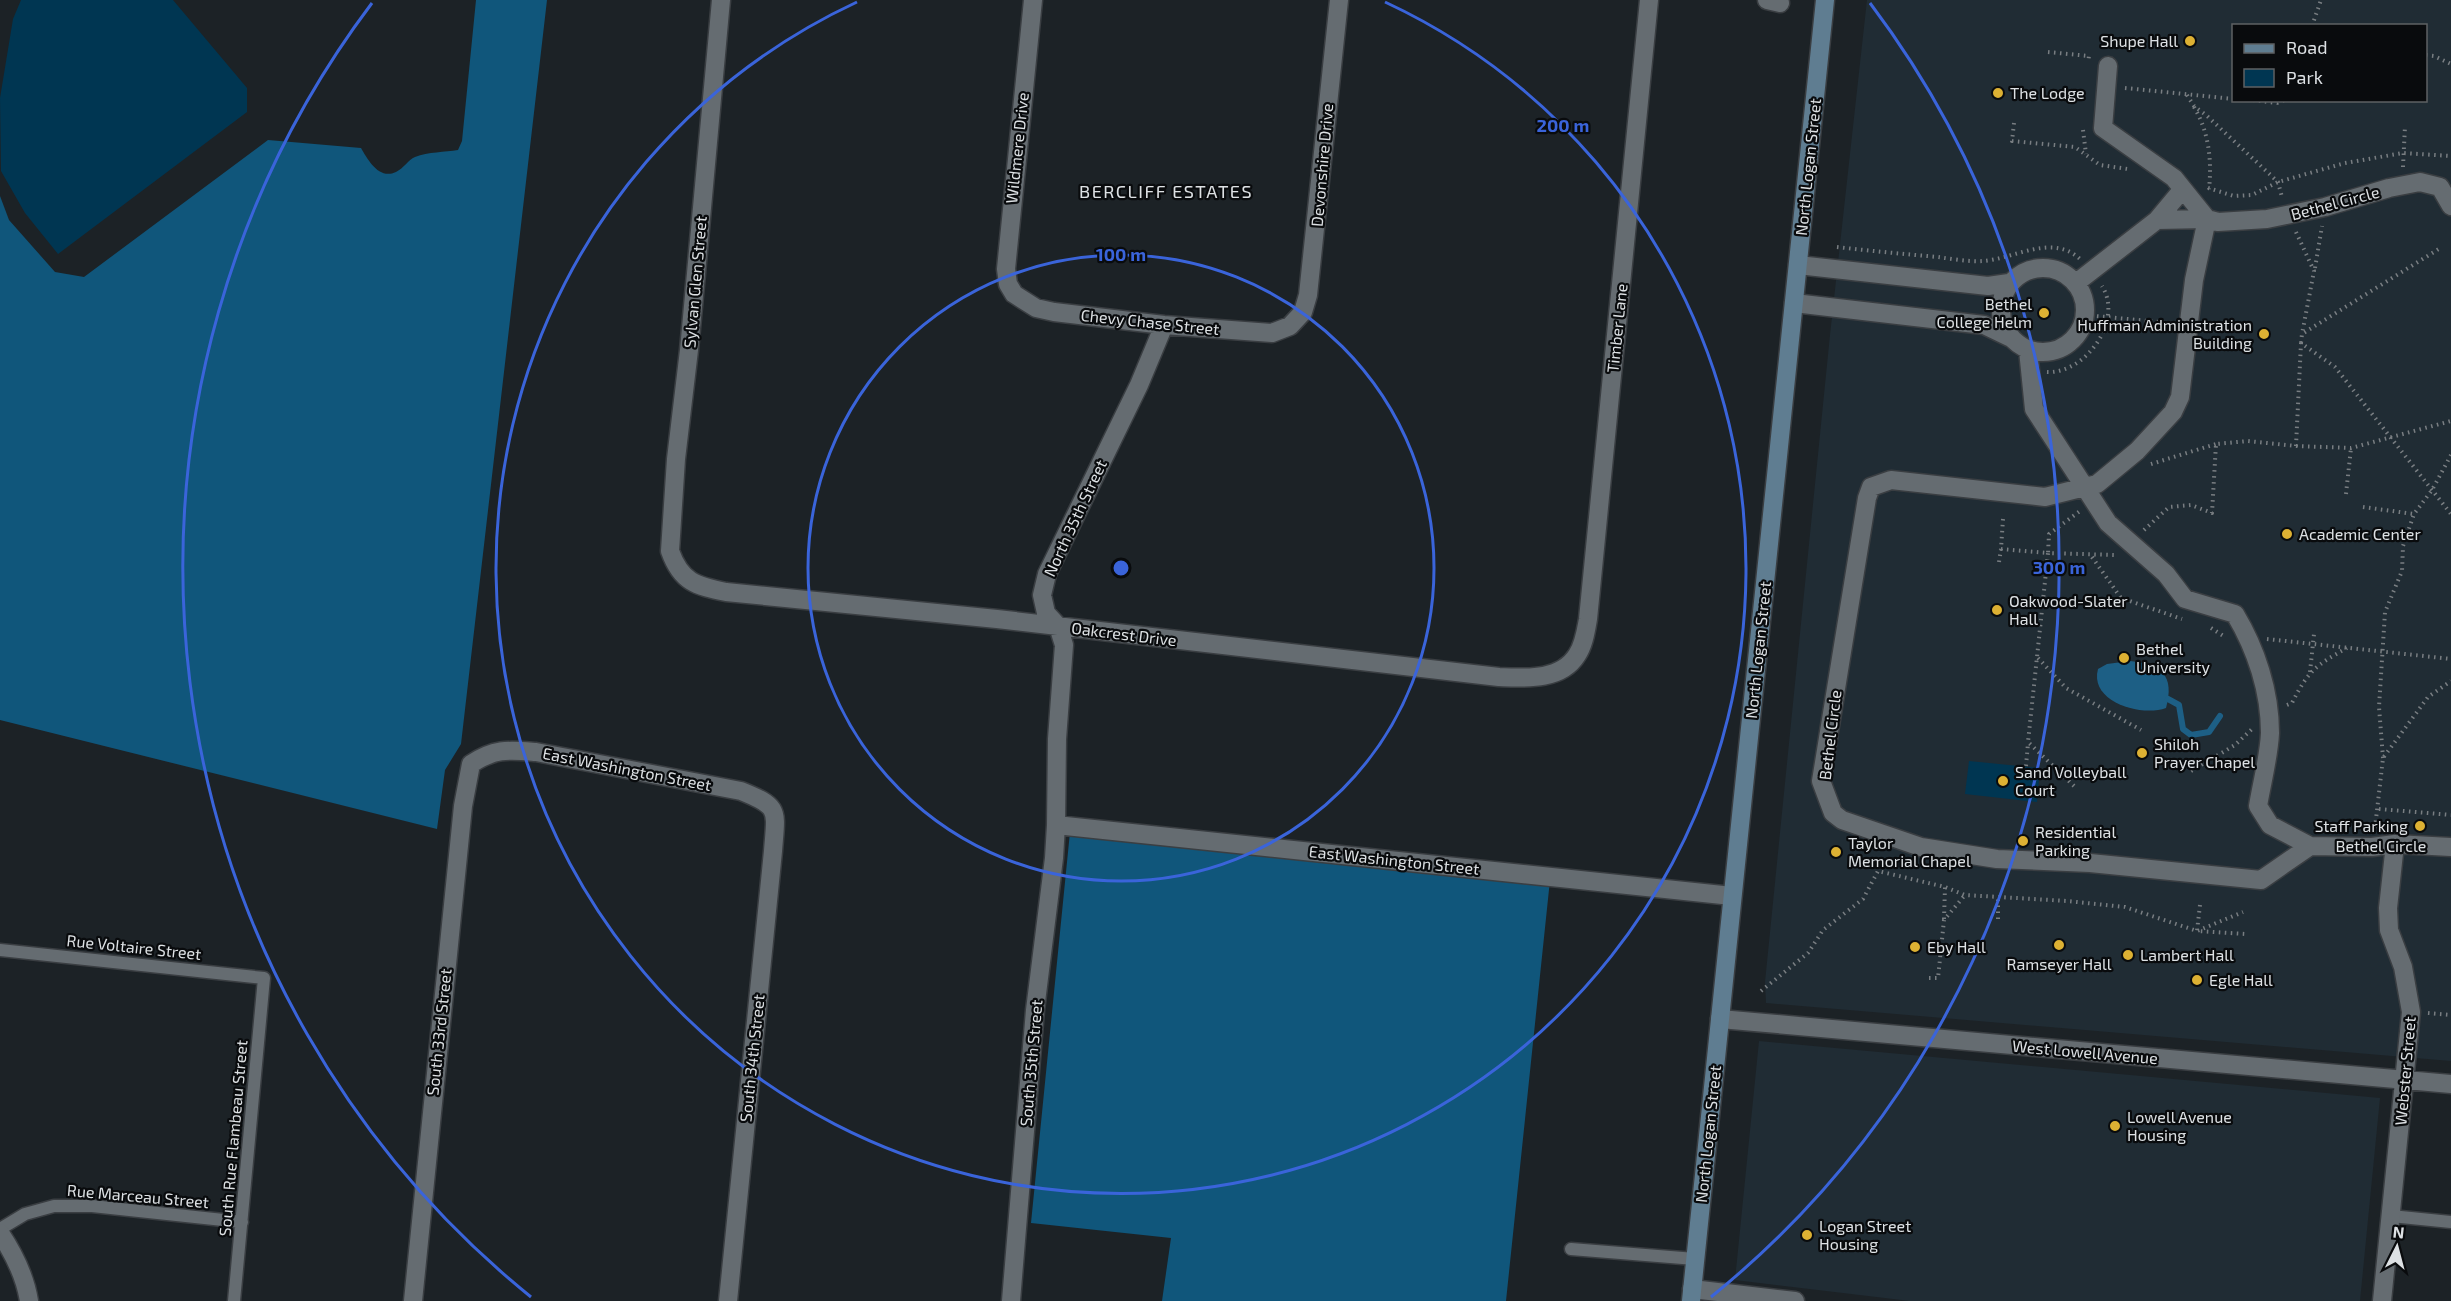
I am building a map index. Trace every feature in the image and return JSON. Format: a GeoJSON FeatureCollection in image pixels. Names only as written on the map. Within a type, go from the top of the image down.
{"type":"FeatureCollection","features":[{"type":"Feature","properties":{"kind":"street","name":"Sylvan Glen Street"},"geometry":{"type":"LineString","coordinates":[[674,562],[670,551],[676,459],[689,350],[721,0]]}},
{"type":"Feature","properties":{"kind":"street","name":"Wildmere Drive"},"geometry":{"type":"LineString","coordinates":[[1014,294],[1008,284],[1007,241],[1033,0]]}},
{"type":"Feature","properties":{"kind":"street","name":"Devonshire Drive"},"geometry":{"type":"LineString","coordinates":[[1290,326],[1303,312],[1308,295],[1339,0]]}},
{"type":"Feature","properties":{"kind":"street","name":"Timber Lane"},"geometry":{"type":"LineString","coordinates":[[1577,656],[1588,619],[1594,567],[1649,0]]}},
{"type":"Feature","properties":{"kind":"street","name":"North Logan Street"},"geometry":{"type":"LineString","coordinates":[[1691,1295],[1825,0]]}},
{"type":"Feature","properties":{"kind":"street"},"geometry":{"type":"LineString","coordinates":[[2108,66],[2103,128],[2178,184],[2207,219]]}},
{"type":"Feature","properties":{"kind":"street","name":"Bethel Circle"},"geometry":{"type":"LineString","coordinates":[[2157,220],[2207,219],[2218,222],[2289,216],[2420,182],[2440,187],[2451,206]]}},
{"type":"Feature","properties":{"kind":"street"},"geometry":{"type":"LineString","coordinates":[[2076,283],[2157,220],[2178,184]]}},
{"type":"Feature","properties":{"kind":"street","name":"Bethel Circle"},"geometry":{"type":"LineString","coordinates":[[2207,219],[2194,280],[2180,397],[2173,412],[2137,451],[2097,484],[2089,494],[2045,497],[1891,480],[1871,487],[1867,498],[1821,781],[1833,813],[1842,820],[1921,847],[1997,859],[2090,862],[2261,879],[2310,846]]}},
{"type":"Feature","properties":{"kind":"street"},"geometry":{"type":"LineString","coordinates":[[1798,265],[1988,286],[2010,283]]}},
{"type":"Feature","properties":{"kind":"street"},"geometry":{"type":"LineString","coordinates":[[1794,303],[1984,325],[2011,338],[2028,350],[2041,352],[2054,351],[2075,338],[2085,315],[2085,304],[2076,283],[2067,274],[2056,269],[2043,267],[2019,274],[2010,283],[2002,298],[2000,315],[2011,338]]}},
{"type":"Feature","properties":{"kind":"street","name":"Chevy Chase Street"},"geometry":{"type":"LineString","coordinates":[[1014,294],[1036,308],[1054,312],[1164,325],[1272,333],[1290,326]]}},
{"type":"Feature","properties":{"kind":"street","name":"North 35th Street"},"geometry":{"type":"LineString","coordinates":[[1056,825],[1057,739],[1064,645],[1058,626],[1046,613],[1042,595],[1047,574],[1139,385],[1164,325]]}},
{"type":"Feature","properties":{"kind":"street","name":"Bethel Circle"},"geometry":{"type":"LineString","coordinates":[[2028,350],[2034,409],[2108,523],[2166,574],[2185,599],[2235,614],[2248,637],[2265,688],[2269,713],[2270,734],[2258,806],[2270,825],[2310,846],[2395,844],[2451,847]]}},
{"type":"Feature","properties":{"kind":"street","name":"Oakcrest Drive"},"geometry":{"type":"LineString","coordinates":[[674,562],[685,578],[702,587],[726,592],[1058,626],[1499,677],[1535,679],[1562,670],[1577,656]]}},
{"type":"Feature","properties":{"kind":"street","name":"East Washington Street"},"geometry":{"type":"LineString","coordinates":[[471,764],[485,755],[503,749],[536,752],[741,791],[764,800],[774,809],[776,816]]}},
{"type":"Feature","properties":{"kind":"street","name":"South 33rd Street"},"geometry":{"type":"LineString","coordinates":[[413,1301],[450,924],[463,806],[471,764]]}},
{"type":"Feature","properties":{"kind":"street","name":"South 34th Street"},"geometry":{"type":"LineString","coordinates":[[728,1301],[776,816]]}},
{"type":"Feature","properties":{"kind":"street","name":"East Washington Street"},"geometry":{"type":"LineString","coordinates":[[1056,825],[1732,896]]}},
{"type":"Feature","properties":{"kind":"street","name":"South 35th Street"},"geometry":{"type":"LineString","coordinates":[[1011,1301],[1035,1010],[1056,825]]}},
{"type":"Feature","properties":{"kind":"street","name":"Webster Street"},"geometry":{"type":"LineString","coordinates":[[2382,1301],[2411,1012],[2403,968],[2390,930],[2388,908],[2395,844]]}},
{"type":"Feature","properties":{"kind":"street","name":"West Lowell Avenue"},"geometry":{"type":"LineString","coordinates":[[1720,1020],[2451,1084]]}},
{"type":"Feature","properties":{"kind":"street"},"geometry":{"type":"LineString","coordinates":[[0,1231],[14,1253],[27,1286],[29,1301]]}},
{"type":"Feature","properties":{"kind":"street"},"geometry":{"type":"LineString","coordinates":[[1691,1295],[1795,1301]]}},
{"type":"Feature","properties":{"kind":"lane","name":"Rue Voltaire Street"},"geometry":{"type":"LineString","coordinates":[[0,950],[264,978]]}},
{"type":"Feature","properties":{"kind":"lane","name":"South Rue Flambeau Street"},"geometry":{"type":"LineString","coordinates":[[234,1301],[264,978]]}},
{"type":"Feature","properties":{"kind":"lane","name":"Rue Marceau Street"},"geometry":{"type":"LineString","coordinates":[[0,1231],[25,1214],[54,1206],[92,1206],[242,1222]]}},
{"type":"Feature","properties":{"kind":"lane"},"geometry":{"type":"LineString","coordinates":[[2391,1216],[2451,1222]]}},
{"type":"Feature","properties":{"kind":"lane"},"geometry":{"type":"LineString","coordinates":[[1571,1249],[1695,1259]]}},
{"type":"Feature","properties":{"kind":"path"},"geometry":{"type":"LineString","coordinates":[[2313,24],[2321,0]]}},
{"type":"Feature","properties":{"kind":"path"},"geometry":{"type":"LineString","coordinates":[[2048,52],[2088,56],[2088,67]]}},
{"type":"Feature","properties":{"kind":"path"},"geometry":{"type":"LineString","coordinates":[[2427,55],[2451,64]]}},
{"type":"Feature","properties":{"kind":"path"},"geometry":{"type":"LineString","coordinates":[[2107,85],[2232,99]]}},
{"type":"Feature","properties":{"kind":"path"},"geometry":{"type":"LineString","coordinates":[[2187,95],[2202,120],[2209,147],[2211,172],[2207,219]]}},
{"type":"Feature","properties":{"kind":"path"},"geometry":{"type":"LineString","coordinates":[[2194,106],[2278,182]]}},
{"type":"Feature","properties":{"kind":"path"},"geometry":{"type":"LineString","coordinates":[[2083,122],[2082,134],[2086,154]]}},
{"type":"Feature","properties":{"kind":"path"},"geometry":{"type":"LineString","coordinates":[[2014,123],[2012,141],[2075,147],[2100,165],[2132,170]]}},
{"type":"Feature","properties":{"kind":"path"},"geometry":{"type":"LineString","coordinates":[[2402,185],[2405,126]]}},
{"type":"Feature","properties":{"kind":"path"},"geometry":{"type":"LineString","coordinates":[[2178,184],[2234,196],[2252,195],[2278,182],[2345,163],[2403,153],[2451,156]]}},
{"type":"Feature","properties":{"kind":"path"},"geometry":{"type":"LineString","coordinates":[[2296,446],[2302,334],[2325,207]]}},
{"type":"Feature","properties":{"kind":"path"},"geometry":{"type":"LineString","coordinates":[[2289,216],[2314,271]]}},
{"type":"Feature","properties":{"kind":"path"},"geometry":{"type":"LineString","coordinates":[[1837,247],[1982,261],[2026,250],[2045,249],[2075,255],[2092,271],[2104,290],[2107,318],[2103,333],[2093,350],[2076,364],[2058,373],[2030,371]]}},
{"type":"Feature","properties":{"kind":"path"},"geometry":{"type":"LineString","coordinates":[[2302,334],[2442,247]]}},
{"type":"Feature","properties":{"kind":"path"},"geometry":{"type":"LineString","coordinates":[[2085,315],[2243,330]]}},
{"type":"Feature","properties":{"kind":"path"},"geometry":{"type":"LineString","coordinates":[[2301,343],[2334,367],[2451,513]]}},
{"type":"Feature","properties":{"kind":"path"},"geometry":{"type":"LineString","coordinates":[[2140,468],[2216,444],[2248,441],[2351,448],[2451,421]]}},
{"type":"Feature","properties":{"kind":"path"},"geometry":{"type":"LineString","coordinates":[[2001,549],[2048,554],[2122,555],[2154,519],[2169,507],[2191,505],[2212,513],[2216,444]]}},
{"type":"Feature","properties":{"kind":"path"},"geometry":{"type":"LineString","coordinates":[[2346,494],[2351,448]]}},
{"type":"Feature","properties":{"kind":"path"},"geometry":{"type":"LineString","coordinates":[[2372,846],[2379,809],[2383,758],[2379,707],[2385,612],[2402,571],[2403,546],[2414,514],[2433,490],[2451,454]]}},
{"type":"Feature","properties":{"kind":"path"},"geometry":{"type":"LineString","coordinates":[[2026,766],[2049,534],[2089,494]]}},
{"type":"Feature","properties":{"kind":"path"},"geometry":{"type":"LineString","coordinates":[[2363,507],[2414,514]]}},
{"type":"Feature","properties":{"kind":"path"},"geometry":{"type":"LineString","coordinates":[[2000,562],[2004,519]]}},
{"type":"Feature","properties":{"kind":"path"},"geometry":{"type":"LineString","coordinates":[[2091,556],[2121,598],[2175,618],[2192,620]]}},
{"type":"Feature","properties":{"kind":"path"},"geometry":{"type":"LineString","coordinates":[[2209,627],[2227,638],[2236,634],[2451,659]]}},
{"type":"Feature","properties":{"kind":"path"},"geometry":{"type":"LineString","coordinates":[[2310,672],[2314,634]]}},
{"type":"Feature","properties":{"kind":"path"},"geometry":{"type":"LineString","coordinates":[[2191,771],[2235,745],[2269,713],[2292,703],[2310,672],[2320,663],[2348,648]]}},
{"type":"Feature","properties":{"kind":"path"},"geometry":{"type":"LineString","coordinates":[[2037,657],[2066,688],[2141,730]]}},
{"type":"Feature","properties":{"kind":"path"},"geometry":{"type":"LineString","coordinates":[[2383,758],[2427,697],[2451,681]]}},
{"type":"Feature","properties":{"kind":"path"},"geometry":{"type":"LineString","coordinates":[[2028,742],[2074,786]]}},
{"type":"Feature","properties":{"kind":"path"},"geometry":{"type":"LineString","coordinates":[[2379,809],[2451,816]]}},
{"type":"Feature","properties":{"kind":"path"},"geometry":{"type":"LineString","coordinates":[[1761,991],[1808,953],[1823,930],[1863,899],[1878,871],[1965,895],[2126,907],[2197,931],[2245,934]]}},
{"type":"Feature","properties":{"kind":"path"},"geometry":{"type":"LineString","coordinates":[[1929,978],[1938,978],[1945,888]]}},
{"type":"Feature","properties":{"kind":"path"},"geometry":{"type":"LineString","coordinates":[[1944,920],[1965,895]]}},
{"type":"Feature","properties":{"kind":"path"},"geometry":{"type":"LineString","coordinates":[[1998,899],[1998,919]]}},
{"type":"Feature","properties":{"kind":"path"},"geometry":{"type":"LineString","coordinates":[[2197,931],[2200,904]]}},
{"type":"Feature","properties":{"kind":"path"},"geometry":{"type":"LineString","coordinates":[[2197,931],[2243,912]]}},
{"type":"Feature","properties":{"kind":"shaded area"},"geometry":{"type":"Polygon","coordinates":[[[476,0],[547,0],[461,744],[445,770],[437,829],[0,720],[0,196],[9,220],[55,272],[84,277],[268,140],[361,148],[375,168],[390,174],[415,157],[458,150],[462,141],[476,0]]]}},
{"type":"Feature","properties":{"kind":"shaded area","name":"Bethel University"},"geometry":{"type":"Polygon","coordinates":[[[1867,0],[2451,0],[2451,1061],[1766,1003],[1765,982],[1830,335],[1867,0]]]}},
{"type":"Feature","properties":{"kind":"shaded area"},"geometry":{"type":"Polygon","coordinates":[[[2130,661],[2150,665],[2163,673],[2169,687],[2166,708],[2144,710],[2131,708],[2109,698],[2101,690],[2097,681],[2098,669],[2107,664],[2130,661]]]}},
{"type":"Feature","properties":{"kind":"shaded area"},"geometry":{"type":"Polygon","coordinates":[[[1070,832],[1550,880],[1506,1301],[1162,1301],[1171,1238],[1031,1223],[1070,832]]]}},
{"type":"Feature","properties":{"kind":"shaded area"},"geometry":{"type":"Polygon","coordinates":[[[1759,1041],[2380,1098],[2360,1301],[1910,1301],[1735,1280],[1759,1041]]]}},
{"type":"Feature","properties":{"kind":"green space"},"geometry":{"type":"Polygon","coordinates":[[[21,0],[173,0],[247,88],[247,112],[58,254],[25,213],[1,171],[0,98],[13,19],[21,0]]]}},
{"type":"Feature","properties":{"kind":"green space","name":"Sand Volleyball Court"},"geometry":{"type":"Polygon","coordinates":[[[1969,761],[2040,768],[2037,802],[1965,794],[1969,761]]]}},
{"type":"Feature","properties":{"kind":"waterway"},"geometry":{"type":"LineString","coordinates":[[2168,699],[2179,705],[2183,729],[2191,735],[2209,732],[2220,716]]}},
{"type":"Feature","properties":{"kind":"place","name":"Shupe Hall"},"geometry":{"type":"Point","coordinates":[2190,41]}},
{"type":"Feature","properties":{"kind":"place","name":"The Lodge"},"geometry":{"type":"Point","coordinates":[1998,93]}},
{"type":"Feature","properties":{"kind":"place","name":"Bethel College Helm"},"geometry":{"type":"Point","coordinates":[2044,313]}},
{"type":"Feature","properties":{"kind":"place","name":"Huffman Administration Building"},"geometry":{"type":"Point","coordinates":[2264,334]}},
{"type":"Feature","properties":{"kind":"place","name":"Academic Center"},"geometry":{"type":"Point","coordinates":[2287,534]}},
{"type":"Feature","properties":{"kind":"place","name":"Oakwood-Slater Hall"},"geometry":{"type":"Point","coordinates":[1997,610]}},
{"type":"Feature","properties":{"kind":"place","name":"Bethel University"},"geometry":{"type":"Point","coordinates":[2124,658]}},
{"type":"Feature","properties":{"kind":"place","name":"Shiloh Prayer Chapel"},"geometry":{"type":"Point","coordinates":[2142,753]}},
{"type":"Feature","properties":{"kind":"place","name":"Sand Volleyball Court"},"geometry":{"type":"Point","coordinates":[2003,781]}},
{"type":"Feature","properties":{"kind":"place","name":"Staff Parking"},"geometry":{"type":"Point","coordinates":[2420,826]}},
{"type":"Feature","properties":{"kind":"place","name":"Residential Parking"},"geometry":{"type":"Point","coordinates":[2023,841]}},
{"type":"Feature","properties":{"kind":"place","name":"Taylor Memorial Chapel"},"geometry":{"type":"Point","coordinates":[1836,852]}},
{"type":"Feature","properties":{"kind":"place","name":"Ramseyer Hall"},"geometry":{"type":"Point","coordinates":[2059,945]}},
{"type":"Feature","properties":{"kind":"place","name":"Eby Hall"},"geometry":{"type":"Point","coordinates":[1915,947]}},
{"type":"Feature","properties":{"kind":"place","name":"Lambert Hall"},"geometry":{"type":"Point","coordinates":[2128,955]}},
{"type":"Feature","properties":{"kind":"place","name":"Egle Hall"},"geometry":{"type":"Point","coordinates":[2197,980]}},
{"type":"Feature","properties":{"kind":"place","name":"Lowell Avenue Housing"},"geometry":{"type":"Point","coordinates":[2115,1126]}},
{"type":"Feature","properties":{"kind":"place","name":"Logan Street Housing"},"geometry":{"type":"Point","coordinates":[1807,1235]}},
{"type":"Feature","properties":{"kind":"district","name":"BERCLIFF ESTATES"},"geometry":{"type":"Point","coordinates":[1166,192]}}]}
